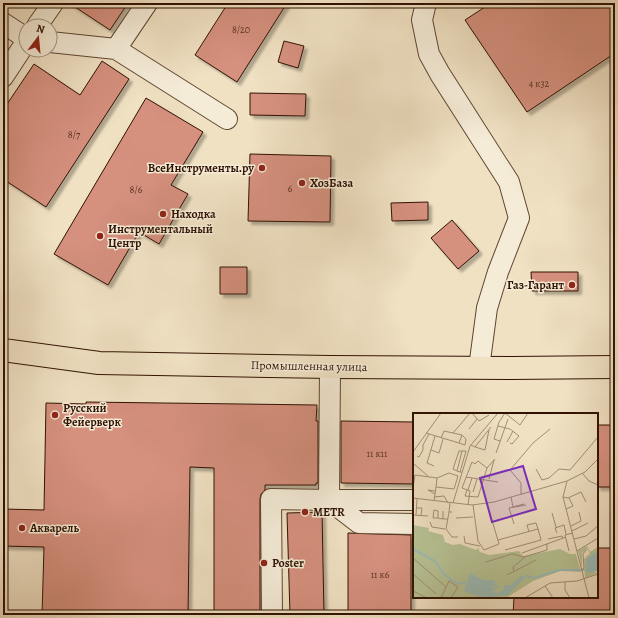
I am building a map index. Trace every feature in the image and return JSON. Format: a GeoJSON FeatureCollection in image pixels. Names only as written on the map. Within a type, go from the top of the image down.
{"type":"FeatureCollection","features":[{"type":"Feature","properties":{"kind":"main road","name":"Промышленная улица"},"geometry":{"type":"LineString","coordinates":[[3,350],[99,363],[330,367],[615,367]]}},
{"type":"Feature","properties":{"kind":"lane"},"geometry":{"type":"LineString","coordinates":[[42,18],[52,3]]}},
{"type":"Feature","properties":{"kind":"lane"},"geometry":{"type":"LineString","coordinates":[[116,49],[147,3]]}},
{"type":"Feature","properties":{"kind":"lane"},"geometry":{"type":"LineString","coordinates":[[426,3],[422,20],[429,54],[440,74],[509,182],[519,218],[498,272],[487,308],[480,368]]}},
{"type":"Feature","properties":{"kind":"lane"},"geometry":{"type":"LineString","coordinates":[[3,23],[18,33]]}},
{"type":"Feature","properties":{"kind":"lane"},"geometry":{"type":"LineString","coordinates":[[58,43],[116,49],[227,119]]}},
{"type":"Feature","properties":{"kind":"lane"},"geometry":{"type":"LineString","coordinates":[[3,77],[18,54]]}},
{"type":"Feature","properties":{"kind":"lane"},"geometry":{"type":"LineString","coordinates":[[329,500],[330,367]]}},
{"type":"Feature","properties":{"kind":"lane"},"geometry":{"type":"LineString","coordinates":[[272,615],[271,499],[413,500]]}},
{"type":"Feature","properties":{"kind":"lane"},"geometry":{"type":"LineString","coordinates":[[329,500],[359,523],[413,524]]}},
{"type":"Feature","properties":{"kind":"building"},"geometry":{"type":"Polygon","coordinates":[[[69,3],[128,3],[110,30],[69,3]]]}},
{"type":"Feature","properties":{"kind":"building"},"geometry":{"type":"Polygon","coordinates":[[[228,3],[287,3],[237,82],[195,55],[228,3]]]}},
{"type":"Feature","properties":{"kind":"building"},"geometry":{"type":"Polygon","coordinates":[[[491,3],[615,3],[615,53],[527,112],[465,20],[491,3]]]}},
{"type":"Feature","properties":{"kind":"building"},"geometry":{"type":"Polygon","coordinates":[[[284,41],[304,46],[298,68],[278,62],[284,41]]]}},
{"type":"Feature","properties":{"kind":"building"},"geometry":{"type":"Polygon","coordinates":[[[102,61],[129,79],[46,207],[3,179],[3,110],[34,64],[80,95],[102,61]]]}},
{"type":"Feature","properties":{"kind":"building"},"geometry":{"type":"Polygon","coordinates":[[[250,93],[306,94],[305,116],[250,115],[250,93]]]}},
{"type":"Feature","properties":{"kind":"building"},"geometry":{"type":"Polygon","coordinates":[[[146,98],[203,132],[171,185],[188,194],[159,244],[139,232],[108,285],[54,254],[146,98]]]}},
{"type":"Feature","properties":{"kind":"building"},"geometry":{"type":"Polygon","coordinates":[[[250,154],[331,156],[330,222],[248,221],[250,154]]]}},
{"type":"Feature","properties":{"kind":"building"},"geometry":{"type":"Polygon","coordinates":[[[428,202],[428,220],[392,221],[391,203],[428,202]]]}},
{"type":"Feature","properties":{"kind":"building"},"geometry":{"type":"Polygon","coordinates":[[[452,220],[479,251],[458,269],[431,238],[452,220]]]}},
{"type":"Feature","properties":{"kind":"building"},"geometry":{"type":"Polygon","coordinates":[[[220,267],[247,267],[247,294],[220,294],[220,267]]]}},
{"type":"Feature","properties":{"kind":"building"},"geometry":{"type":"Polygon","coordinates":[[[531,272],[578,272],[578,291],[532,291],[531,272]]]}},
{"type":"Feature","properties":{"kind":"building"},"geometry":{"type":"Polygon","coordinates":[[[86,402],[317,405],[316,421],[318,421],[318,483],[316,483],[316,485],[265,485],[265,490],[261,494],[260,615],[214,615],[214,468],[190,467],[188,615],[42,615],[44,547],[3,546],[3,509],[44,510],[46,403],[86,404],[86,402]]]}},
{"type":"Feature","properties":{"kind":"building"},"geometry":{"type":"Polygon","coordinates":[[[341,421],[413,422],[413,484],[341,483],[341,421]]]}},
{"type":"Feature","properties":{"kind":"building"},"geometry":{"type":"Polygon","coordinates":[[[598,425],[615,425],[615,487],[598,487],[598,425]]]}},
{"type":"Feature","properties":{"kind":"building"},"geometry":{"type":"Polygon","coordinates":[[[322,512],[324,615],[290,615],[287,513],[322,512]]]}},
{"type":"Feature","properties":{"kind":"building"},"geometry":{"type":"Polygon","coordinates":[[[348,533],[411,535],[411,615],[348,615],[348,533]]]}},
{"type":"Feature","properties":{"kind":"building"},"geometry":{"type":"Polygon","coordinates":[[[598,548],[615,548],[615,615],[513,615],[514,598],[598,598],[598,548]]]}},
{"type":"Feature","properties":{"kind":"place","name":"ВсеИнструменты.ру"},"geometry":{"type":"Point","coordinates":[262,168]}},
{"type":"Feature","properties":{"kind":"place","name":"ХозБаза"},"geometry":{"type":"Point","coordinates":[302,183]}},
{"type":"Feature","properties":{"kind":"place","name":"Находка"},"geometry":{"type":"Point","coordinates":[163,214]}},
{"type":"Feature","properties":{"kind":"place","name":"Инструментальный Центр"},"geometry":{"type":"Point","coordinates":[100,236]}},
{"type":"Feature","properties":{"kind":"place","name":"Газ-Гарант"},"geometry":{"type":"Point","coordinates":[572,285]}},
{"type":"Feature","properties":{"kind":"place","name":"Русский Фейерверк"},"geometry":{"type":"Point","coordinates":[55,415]}},
{"type":"Feature","properties":{"kind":"place","name":"METR"},"geometry":{"type":"Point","coordinates":[305,512]}},
{"type":"Feature","properties":{"kind":"place","name":"Акварель"},"geometry":{"type":"Point","coordinates":[22,528]}},
{"type":"Feature","properties":{"kind":"place","name":"Poster"},"geometry":{"type":"Point","coordinates":[264,563]}}]}
